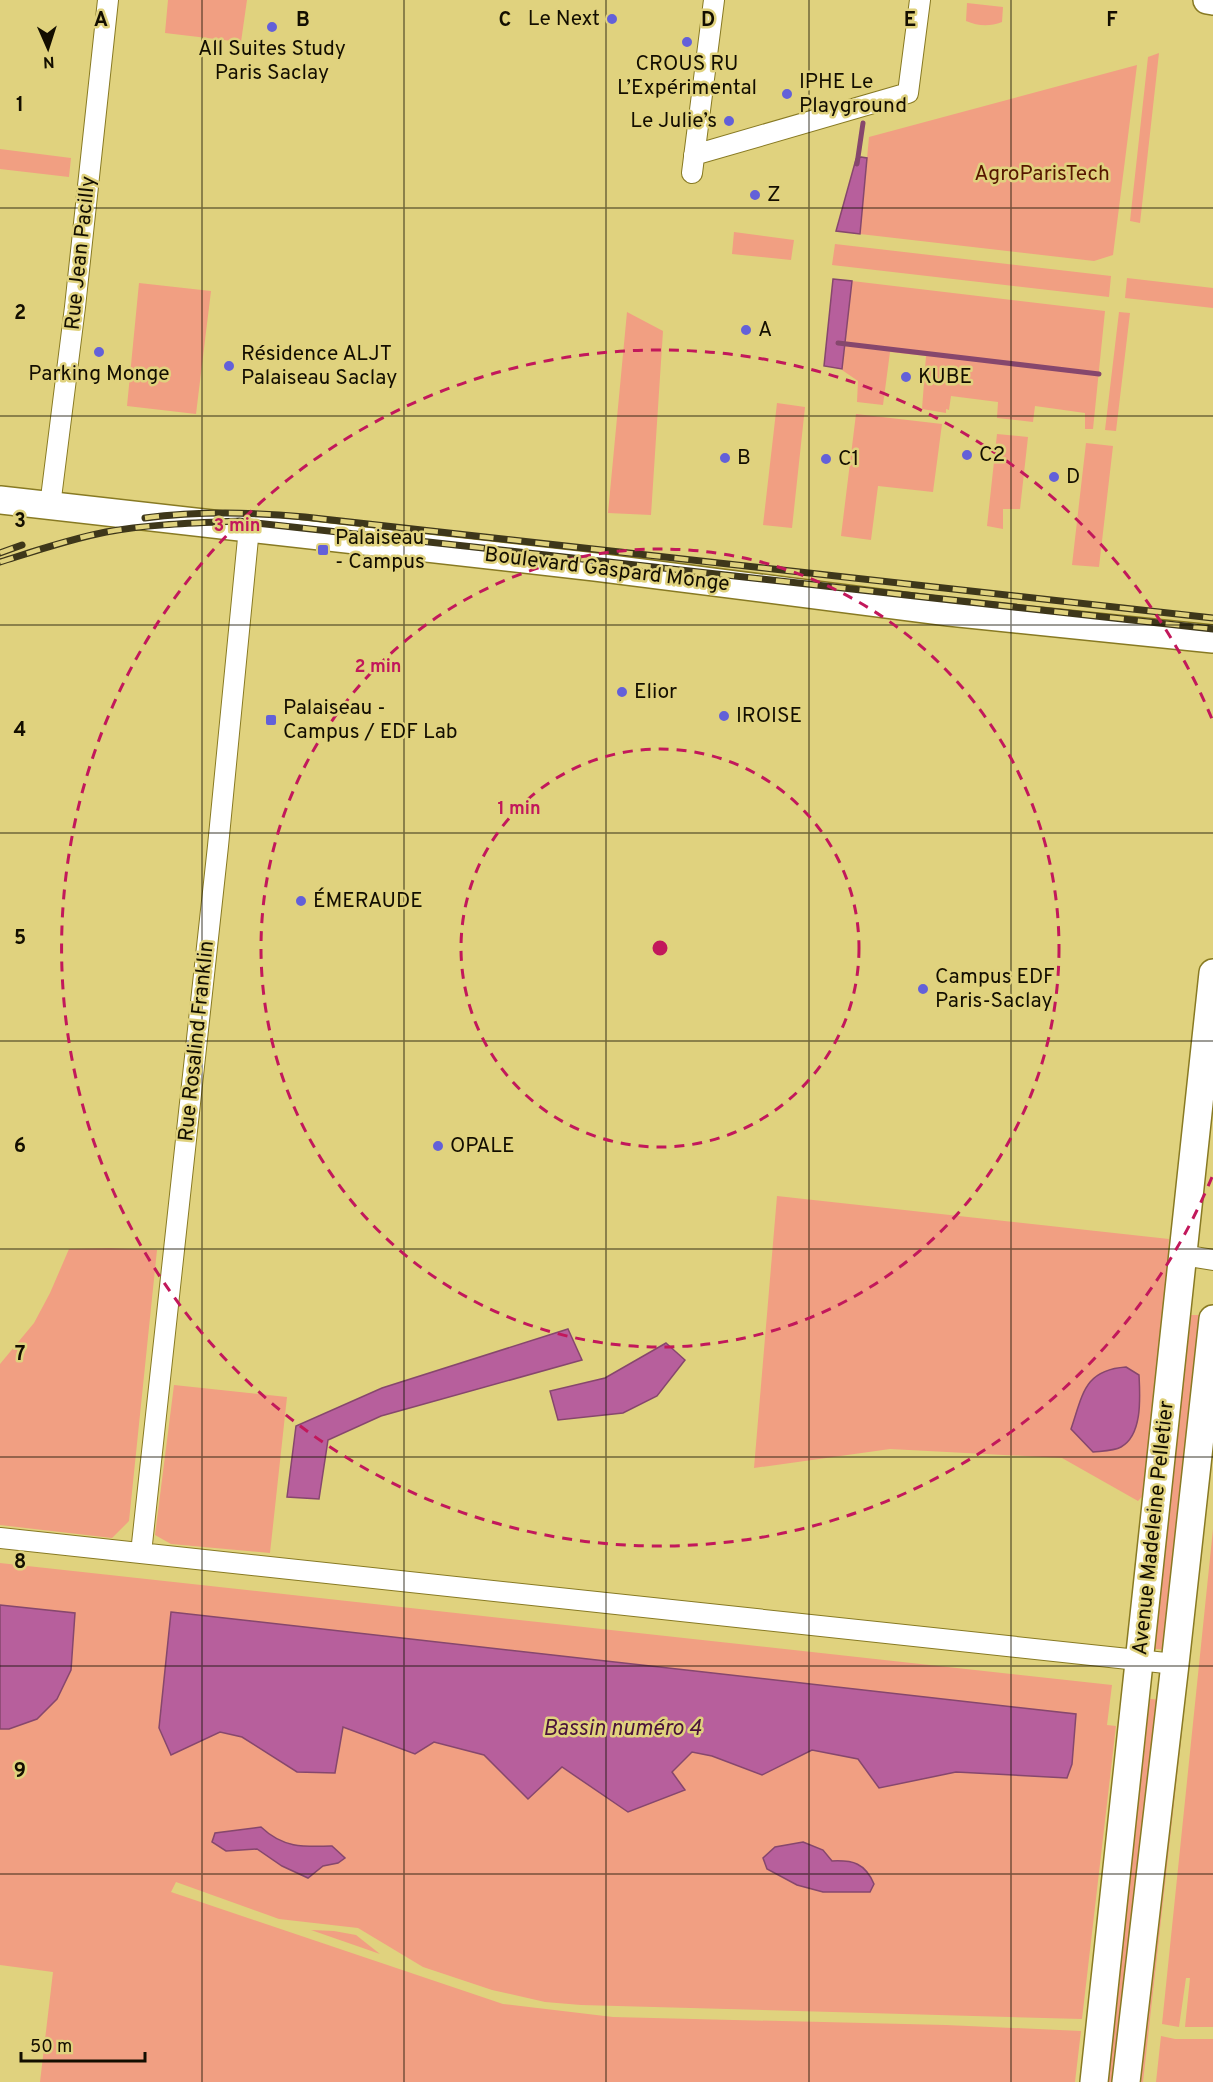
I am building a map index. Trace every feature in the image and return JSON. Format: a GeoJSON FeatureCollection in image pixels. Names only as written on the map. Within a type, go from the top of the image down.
{"type":"FeatureCollection","features":[{"type":"Feature","properties":{"kind":"street","name":"Rue Jean Pacilly"},"geometry":{"type":"LineString","coordinates":[[50,506],[75,307],[108,0]]}},
{"type":"Feature","properties":{"kind":"street"},"geometry":{"type":"LineString","coordinates":[[714,0],[693,164],[908,93],[920,0]]}},
{"type":"Feature","properties":{"kind":"street"},"geometry":{"type":"LineString","coordinates":[[1207,0],[1213,1]]}},
{"type":"Feature","properties":{"kind":"street","name":"Boulevard Gaspard Monge"},"geometry":{"type":"LineString","coordinates":[[0,500],[645,573],[868,602],[1213,639]]}},
{"type":"Feature","properties":{"kind":"street","name":"Rue Rosalind Franklin"},"geometry":{"type":"LineString","coordinates":[[141,1553],[218,846],[249,528]]}},
{"type":"Feature","properties":{"kind":"street","name":"Avenue Madeleine Pelletier"},"geometry":{"type":"LineString","coordinates":[[1094,2082],[1213,973]]}},
{"type":"Feature","properties":{"kind":"street"},"geometry":{"type":"LineString","coordinates":[[1182,1255],[1213,1260]]}},
{"type":"Feature","properties":{"kind":"street","name":"Avenue Madeleine Pelletier"},"geometry":{"type":"LineString","coordinates":[[1126,2082],[1213,1319]]}},
{"type":"Feature","properties":{"kind":"street"},"geometry":{"type":"LineString","coordinates":[[0,1538],[1175,1664]]}},
{"type":"Feature","properties":{"kind":"green space"},"geometry":{"type":"Polygon","coordinates":[[[168,0],[247,0],[241,42],[165,33],[168,0]]]}},
{"type":"Feature","properties":{"kind":"green space"},"geometry":{"type":"Polygon","coordinates":[[[967,3],[1003,7],[1002,22],[984,25],[966,21],[967,3]]]}},
{"type":"Feature","properties":{"kind":"green space"},"geometry":{"type":"Polygon","coordinates":[[[1159,53],[1140,223],[1130,221],[1148,57],[1159,53]]]}},
{"type":"Feature","properties":{"kind":"green space","name":"AgroParisTech"},"geometry":{"type":"Polygon","coordinates":[[[1137,65],[1113,255],[1094,261],[860,234],[869,137],[1137,65]]]}},
{"type":"Feature","properties":{"kind":"green space"},"geometry":{"type":"Polygon","coordinates":[[[0,149],[71,158],[69,177],[0,169],[0,149]]]}},
{"type":"Feature","properties":{"kind":"green space"},"geometry":{"type":"Polygon","coordinates":[[[734,232],[794,240],[791,260],[732,254],[734,232]]]}},
{"type":"Feature","properties":{"kind":"green space"},"geometry":{"type":"Polygon","coordinates":[[[835,244],[1111,276],[1109,297],[832,265],[835,244]]]}},
{"type":"Feature","properties":{"kind":"green space"},"geometry":{"type":"Polygon","coordinates":[[[1127,278],[1213,288],[1213,308],[1125,298],[1127,278]]]}},
{"type":"Feature","properties":{"kind":"green space"},"geometry":{"type":"Polygon","coordinates":[[[852,281],[1105,311],[1093,429],[1085,429],[1085,413],[1035,406],[1033,422],[997,418],[998,402],[951,396],[949,410],[946,409],[946,413],[922,409],[926,356],[890,352],[883,405],[857,402],[858,381],[842,370],[852,281]]]}},
{"type":"Feature","properties":{"kind":"green space"},"geometry":{"type":"Polygon","coordinates":[[[139,283],[211,291],[196,414],[127,406],[139,283]]]}},
{"type":"Feature","properties":{"kind":"green space"},"geometry":{"type":"Polygon","coordinates":[[[627,312],[663,331],[651,515],[608,513],[627,312]]]}},
{"type":"Feature","properties":{"kind":"green space"},"geometry":{"type":"Polygon","coordinates":[[[1119,312],[1130,313],[1116,431],[1105,430],[1119,312]]]}},
{"type":"Feature","properties":{"kind":"green space"},"geometry":{"type":"Polygon","coordinates":[[[777,403],[805,407],[792,528],[763,525],[777,403]]]}},
{"type":"Feature","properties":{"kind":"green space"},"geometry":{"type":"Polygon","coordinates":[[[856,414],[942,424],[933,492],[878,486],[871,540],[841,536],[856,414]]]}},
{"type":"Feature","properties":{"kind":"green space"},"geometry":{"type":"Polygon","coordinates":[[[997,434],[1028,437],[1020,509],[1003,509],[1003,529],[987,526],[997,434]]]}},
{"type":"Feature","properties":{"kind":"green space"},"geometry":{"type":"Polygon","coordinates":[[[1086,443],[1113,446],[1099,567],[1072,565],[1086,443]]]}},
{"type":"Feature","properties":{"kind":"green space"},"geometry":{"type":"Polygon","coordinates":[[[777,1196],[1169,1239],[1162,1349],[1148,1490],[1138,1501],[1062,1458],[890,1449],[754,1468],[777,1196]]]}},
{"type":"Feature","properties":{"kind":"green space"},"geometry":{"type":"Polygon","coordinates":[[[69,1249],[157,1250],[129,1521],[112,1538],[0,1525],[0,1364],[34,1323],[69,1249]]]}},
{"type":"Feature","properties":{"kind":"green space"},"geometry":{"type":"Polygon","coordinates":[[[1184,1315],[1204,1315],[1167,1650],[1147,1648],[1184,1315]]]}},
{"type":"Feature","properties":{"kind":"green space"},"geometry":{"type":"Polygon","coordinates":[[[1213,1372],[1213,1452],[1143,2082],[1135,2082],[1213,1372]]]}},
{"type":"Feature","properties":{"kind":"green space"},"geometry":{"type":"Polygon","coordinates":[[[174,1385],[287,1397],[270,1553],[171,1544],[155,1535],[174,1385]]]}},
{"type":"Feature","properties":{"kind":"green space"},"geometry":{"type":"Polygon","coordinates":[[[1213,1529],[1213,2027],[1185,2027],[1190,1978],[1186,1978],[1179,2027],[1162,2024],[1213,1529]]]}},
{"type":"Feature","properties":{"kind":"green space"},"geometry":{"type":"Polygon","coordinates":[[[0,1563],[1112,1685],[1107,1725],[1116,1726],[1082,2019],[581,2005],[545,2002],[492,1990],[423,1967],[358,1928],[279,1919],[176,1882],[171,1892],[503,2004],[613,2017],[946,2025],[1081,2031],[1075,2082],[40,2082],[53,1972],[0,1965],[0,1563]]]}},
{"type":"Feature","properties":{"kind":"green space"},"geometry":{"type":"Polygon","coordinates":[[[1143,1698],[1161,1700],[1119,2082],[1100,2082],[1143,1698]]]}},
{"type":"Feature","properties":{"kind":"green space"},"geometry":{"type":"Polygon","coordinates":[[[311,1930],[356,1935],[380,1954],[311,1930]]]}},
{"type":"Feature","properties":{"kind":"green space"},"geometry":{"type":"Polygon","coordinates":[[[1161,2036],[1175,2039],[1213,2039],[1213,2082],[1156,2082],[1161,2036]]]}},
{"type":"Feature","properties":{"kind":"water"},"geometry":{"type":"Polygon","coordinates":[[[867,158],[860,234],[836,231],[856,159],[867,158]]]}},
{"type":"Feature","properties":{"kind":"water"},"geometry":{"type":"Polygon","coordinates":[[[833,279],[852,281],[842,369],[824,366],[833,279]]]}},
{"type":"Feature","properties":{"kind":"water"},"geometry":{"type":"Polygon","coordinates":[[[568,1329],[582,1360],[381,1416],[328,1440],[319,1499],[287,1497],[296,1426],[382,1388],[568,1329]]]}},
{"type":"Feature","properties":{"kind":"water"},"geometry":{"type":"Polygon","coordinates":[[[666,1343],[685,1360],[657,1396],[623,1413],[558,1420],[550,1391],[605,1378],[666,1343]]]}},
{"type":"Feature","properties":{"kind":"water"},"geometry":{"type":"Polygon","coordinates":[[[1126,1367],[1139,1375],[1137,1424],[1133,1434],[1121,1447],[1093,1452],[1071,1429],[1083,1395],[1087,1386],[1101,1373],[1126,1367]]]}},
{"type":"Feature","properties":{"kind":"water"},"geometry":{"type":"Polygon","coordinates":[[[0,1605],[75,1613],[71,1670],[57,1699],[37,1719],[9,1729],[0,1729],[0,1605]]]}},
{"type":"Feature","properties":{"kind":"water","name":"Bassin numéro 4"},"geometry":{"type":"Polygon","coordinates":[[[171,1612],[1076,1714],[1072,1764],[1067,1778],[956,1772],[879,1788],[858,1759],[812,1750],[762,1775],[712,1756],[692,1752],[672,1772],[685,1790],[628,1812],[562,1767],[528,1799],[484,1755],[434,1742],[415,1754],[343,1727],[335,1773],[297,1772],[242,1737],[220,1732],[171,1755],[159,1728],[171,1612]]]}},
{"type":"Feature","properties":{"kind":"water"},"geometry":{"type":"Polygon","coordinates":[[[261,1827],[285,1843],[332,1846],[345,1858],[338,1863],[323,1866],[308,1878],[282,1866],[257,1849],[226,1851],[212,1842],[215,1833],[261,1827]]]}},
{"type":"Feature","properties":{"kind":"water"},"geometry":{"type":"Polygon","coordinates":[[[803,1842],[823,1850],[832,1861],[858,1864],[867,1871],[874,1884],[870,1892],[823,1892],[797,1885],[767,1869],[763,1858],[775,1847],[803,1842]]]}},
{"type":"Feature","properties":{"kind":"waterway"},"geometry":{"type":"LineString","coordinates":[[857,164],[863,123]]}},
{"type":"Feature","properties":{"kind":"waterway"},"geometry":{"type":"LineString","coordinates":[[838,343],[1099,374]]}},
{"type":"Feature","properties":{"kind":"railway"},"geometry":{"type":"LineString","coordinates":[[145,518],[225,513],[305,517],[1213,618]]}},
{"type":"Feature","properties":{"kind":"railway"},"geometry":{"type":"LineString","coordinates":[[0,562],[66,542],[123,529],[239,521],[1213,629]]}},
{"type":"Feature","properties":{"kind":"railway"},"geometry":{"type":"LineString","coordinates":[[0,553],[22,545]]}},
{"type":"Feature","properties":{"kind":"place","name":"Le Next"},"geometry":{"type":"Point","coordinates":[612,19]}},
{"type":"Feature","properties":{"kind":"place","name":"All Suites Study Paris Saclay"},"geometry":{"type":"Point","coordinates":[272,27]}},
{"type":"Feature","properties":{"kind":"place","name":"CROUS RU L’Expérimental"},"geometry":{"type":"Point","coordinates":[687,42]}},
{"type":"Feature","properties":{"kind":"place","name":"IPHE Le Playground"},"geometry":{"type":"Point","coordinates":[787,94]}},
{"type":"Feature","properties":{"kind":"place","name":"Le Julie’s"},"geometry":{"type":"Point","coordinates":[729,121]}},
{"type":"Feature","properties":{"kind":"place","name":"Z"},"geometry":{"type":"Point","coordinates":[755,195]}},
{"type":"Feature","properties":{"kind":"place","name":"A"},"geometry":{"type":"Point","coordinates":[746,330]}},
{"type":"Feature","properties":{"kind":"place","name":"Parking Monge"},"geometry":{"type":"Point","coordinates":[99,352]}},
{"type":"Feature","properties":{"kind":"place","name":"Résidence ALJT Palaiseau Saclay"},"geometry":{"type":"Point","coordinates":[229,366]}},
{"type":"Feature","properties":{"kind":"place","name":"KUBE"},"geometry":{"type":"Point","coordinates":[906,377]}},
{"type":"Feature","properties":{"kind":"place","name":"C2"},"geometry":{"type":"Point","coordinates":[967,455]}},
{"type":"Feature","properties":{"kind":"place","name":"B"},"geometry":{"type":"Point","coordinates":[725,458]}},
{"type":"Feature","properties":{"kind":"place","name":"C1"},"geometry":{"type":"Point","coordinates":[826,459]}},
{"type":"Feature","properties":{"kind":"place","name":"D"},"geometry":{"type":"Point","coordinates":[1054,477]}},
{"type":"Feature","properties":{"kind":"place","name":"Palaiseau - Campus"},"geometry":{"type":"Point","coordinates":[323,550]}},
{"type":"Feature","properties":{"kind":"place","name":"Elior"},"geometry":{"type":"Point","coordinates":[622,692]}},
{"type":"Feature","properties":{"kind":"place","name":"IROISE"},"geometry":{"type":"Point","coordinates":[724,716]}},
{"type":"Feature","properties":{"kind":"place","name":"Palaiseau - Campus / EDF Lab"},"geometry":{"type":"Point","coordinates":[271,720]}},
{"type":"Feature","properties":{"kind":"place","name":"ÉMERAUDE"},"geometry":{"type":"Point","coordinates":[301,901]}},
{"type":"Feature","properties":{"kind":"place","name":"Campus EDF Paris-Saclay"},"geometry":{"type":"Point","coordinates":[923,989]}},
{"type":"Feature","properties":{"kind":"place","name":"OPALE"},"geometry":{"type":"Point","coordinates":[438,1146]}}]}
